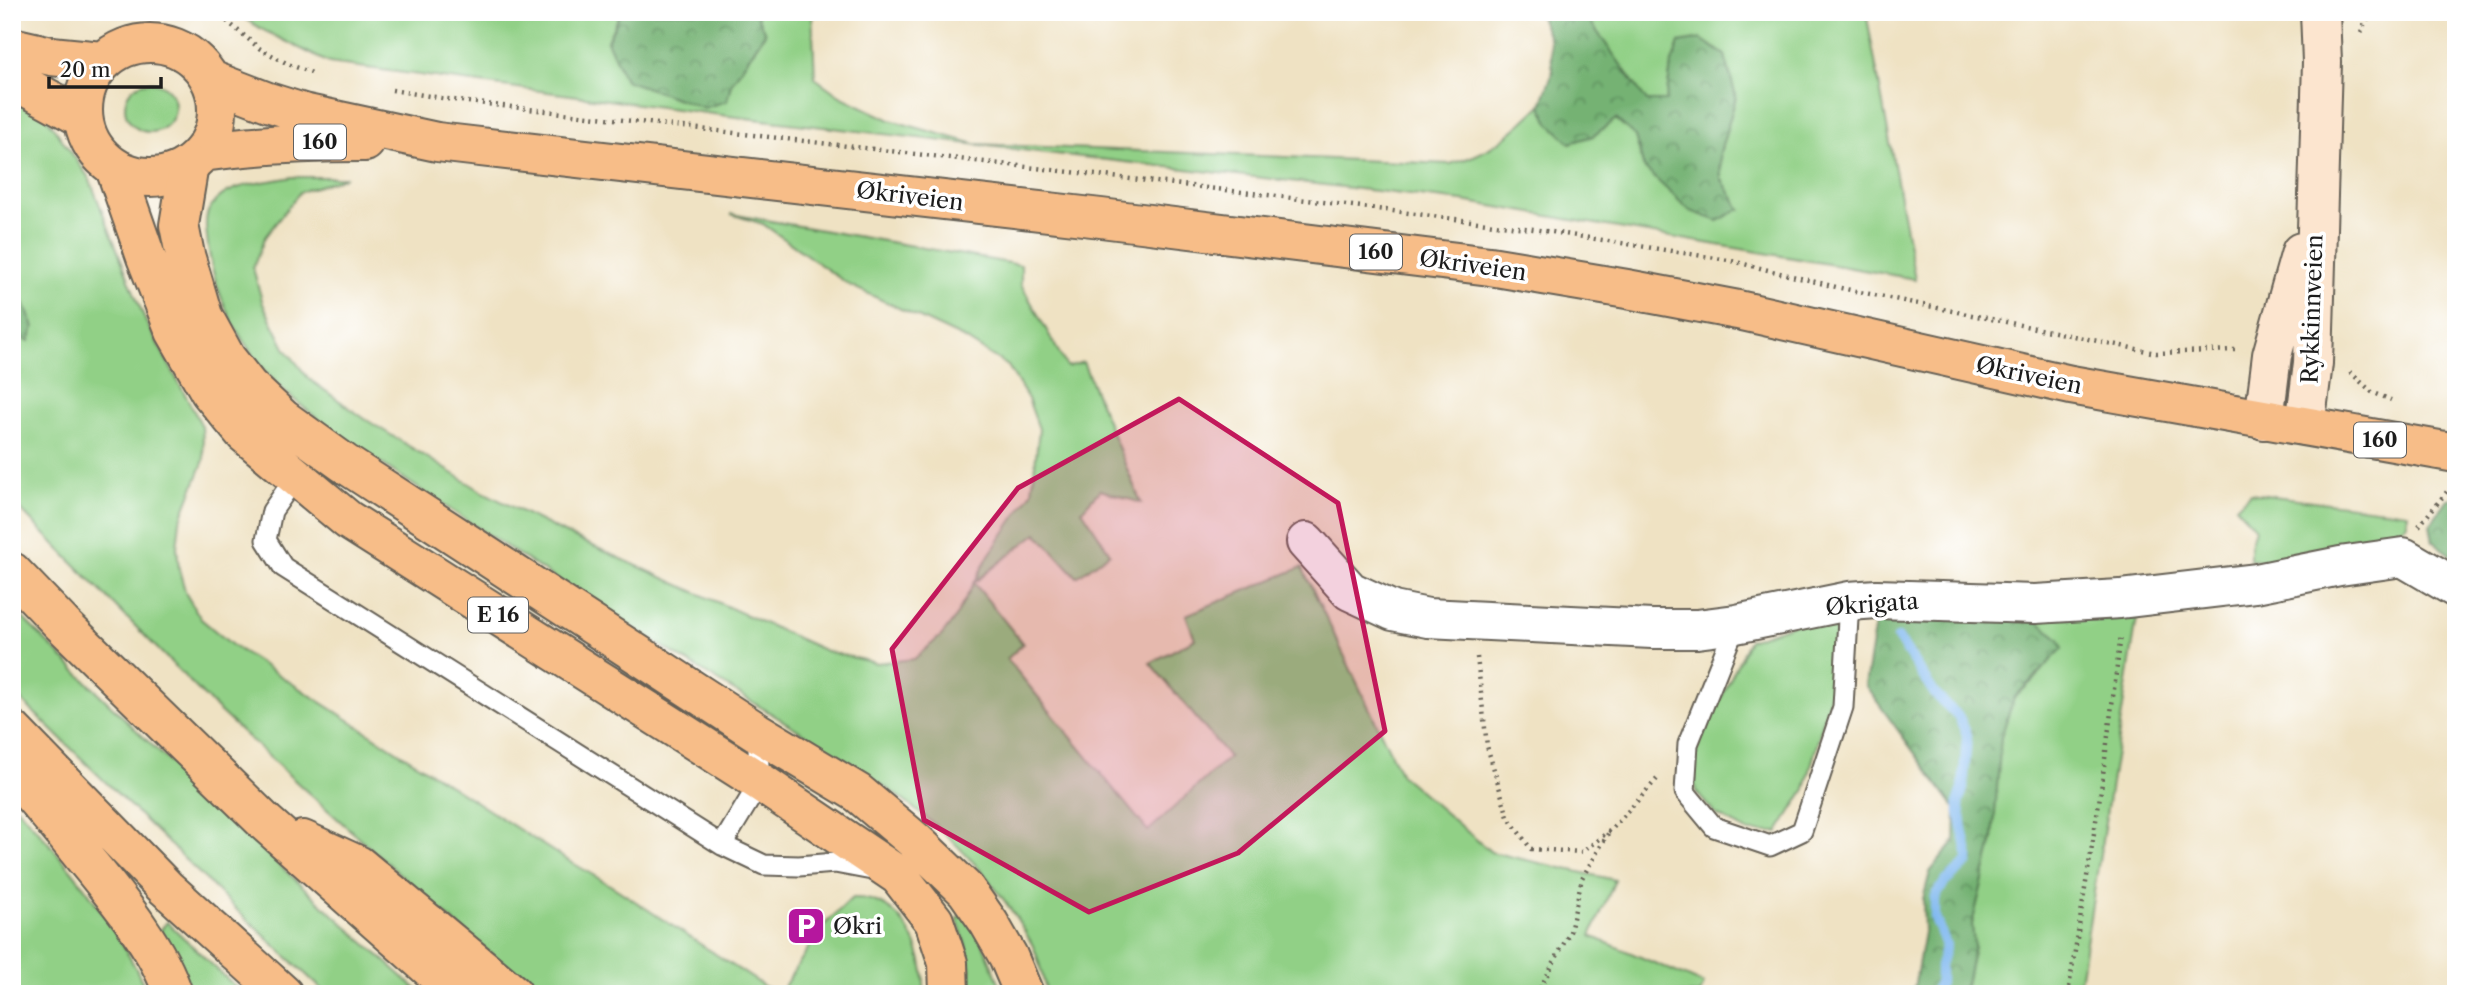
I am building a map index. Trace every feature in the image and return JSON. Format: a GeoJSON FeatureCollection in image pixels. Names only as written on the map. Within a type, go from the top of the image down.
{"type":"FeatureCollection","features":[{"type":"Feature","properties":{"kind":"main road","name":"160"},"geometry":{"type":"LineString","coordinates":[[102,61],[120,49],[140,43],[161,43],[182,50],[199,62],[211,80]]}},
{"type":"Feature","properties":{"kind":"main road"},"geometry":{"type":"LineString","coordinates":[[12,47],[51,56],[102,61],[90,78],[83,98],[83,118],[89,138],[100,155],[115,168]]}},
{"type":"Feature","properties":{"kind":"main road"},"geometry":{"type":"LineString","coordinates":[[12,79],[83,118]]}},
{"type":"Feature","properties":{"kind":"main road"},"geometry":{"type":"LineString","coordinates":[[196,159],[213,136],[218,117],[217,98],[211,80]]}},
{"type":"Feature","properties":{"kind":"main road","name":"Økriveien"},"geometry":{"type":"LineString","coordinates":[[211,80],[303,113],[438,142],[1101,218],[1490,267],[1726,307],[2071,385],[2456,453]]}},
{"type":"Feature","properties":{"kind":"main road","name":"Økriveien"},"geometry":{"type":"LineString","coordinates":[[196,159],[298,142],[438,142]]}},
{"type":"Feature","properties":{"kind":"main road","name":"160"},"geometry":{"type":"LineString","coordinates":[[115,168],[133,175],[152,177],[172,174],[196,159]]}},
{"type":"Feature","properties":{"kind":"main road","name":"E 16"},"geometry":{"type":"LineString","coordinates":[[196,159],[180,225],[185,255],[203,316],[226,358],[248,386],[283,419],[344,463],[757,732],[858,793],[932,857],[965,890],[1008,956],[1024,994]]}},
{"type":"Feature","properties":{"kind":"main road","name":"E 16"},"geometry":{"type":"LineString","coordinates":[[115,168],[170,319],[210,392],[245,434],[348,520],[760,782],[899,876],[934,921],[948,963],[949,994]]}},
{"type":"Feature","properties":{"kind":"main road"},"geometry":{"type":"LineString","coordinates":[[12,572],[266,823],[459,994]]}},
{"type":"Feature","properties":{"kind":"main road"},"geometry":{"type":"LineString","coordinates":[[12,730],[166,888],[283,994]]}},
{"type":"Feature","properties":{"kind":"main road"},"geometry":{"type":"LineString","coordinates":[[12,773],[36,798],[123,906],[149,947],[173,994]]}},
{"type":"Feature","properties":{"kind":"main road"},"geometry":{"type":"LineString","coordinates":[[266,823],[358,865],[513,994]]}},
{"type":"Feature","properties":{"kind":"street","name":"Rykkinnveien"},"geometry":{"type":"LineString","coordinates":[[2305,426],[2313,363],[2322,62],[2320,12]]}},
{"type":"Feature","properties":{"kind":"street","name":"Rykkinnveien"},"geometry":{"type":"LineString","coordinates":[[2264,420],[2272,355],[2317,192]]}},
{"type":"Feature","properties":{"kind":"street","name":"Økrigata"},"geometry":{"type":"LineString","coordinates":[[1306,542],[1350,591],[1393,611],[1428,618],[1652,629],[1697,629],[1736,624],[1849,601],[1877,599],[2035,604],[2120,599],[2256,583],[2403,557]]}},
{"type":"Feature","properties":{"kind":"street"},"geometry":{"type":"LineString","coordinates":[[2403,557],[2456,588]]}},
{"type":"Feature","properties":{"kind":"lane"},"geometry":{"type":"LineString","coordinates":[[344,463],[295,478],[272,511],[266,540],[283,567],[722,845],[764,865],[835,863],[899,876]]}},
{"type":"Feature","properties":{"kind":"lane"},"geometry":{"type":"LineString","coordinates":[[1736,624],[1688,744],[1685,792],[1714,827],[1770,846],[1802,831],[1843,707],[1849,601]]}},
{"type":"Feature","properties":{"kind":"lane"},"geometry":{"type":"LineString","coordinates":[[722,845],[760,782],[757,732]]}},
{"type":"Feature","properties":{"kind":"path"},"geometry":{"type":"LineString","coordinates":[[2343,366],[2372,392],[2394,401]]}},
{"type":"Feature","properties":{"kind":"path"},"geometry":{"type":"LineString","coordinates":[[2403,557],[2427,514],[2452,486],[2456,486]]}},
{"type":"Feature","properties":{"kind":"path"},"geometry":{"type":"LineString","coordinates":[[2068,994],[2101,790],[2120,648],[2120,599]]}},
{"type":"Feature","properties":{"kind":"path"},"geometry":{"type":"LineString","coordinates":[[1472,619],[1487,746],[1508,817],[1531,849],[1582,852],[1612,829]]}},
{"type":"Feature","properties":{"kind":"path"},"geometry":{"type":"LineString","coordinates":[[1538,994],[1570,932],[1582,878],[1612,829],[1688,744]]}},
{"type":"Feature","properties":{"kind":"highlighted area"},"geometry":{"type":"Polygon","coordinates":[[[1179,399],[1338,503],[1385,731],[1238,853],[1089,912],[924,820],[892,649],[1018,488],[1179,399]]]}},
{"type":"Feature","properties":{"kind":"green space"},"geometry":{"type":"Polygon","coordinates":[[[234,12],[621,12],[607,41],[726,101],[731,84],[765,34],[755,12],[812,12],[815,78],[840,96],[890,120],[975,144],[1450,164],[1478,154],[1500,141],[1541,105],[1549,123],[1593,136],[1616,119],[1635,136],[1644,168],[1740,209],[1721,178],[1720,153],[1736,97],[1671,65],[1666,101],[1646,101],[1583,12],[1866,12],[1915,279],[1462,201],[728,116],[329,63],[263,30],[234,12]]]}},
{"type":"Feature","properties":{"kind":"green space"},"geometry":{"type":"Polygon","coordinates":[[[621,12],[755,12],[765,33],[731,84],[727,101],[704,108],[625,80],[607,41],[621,12]]]}},
{"type":"Feature","properties":{"kind":"green space"},"geometry":{"type":"Polygon","coordinates":[[[1538,12],[1583,12],[1647,101],[1666,101],[1671,65],[1679,43],[1701,39],[1725,55],[1736,97],[1720,153],[1721,178],[1740,209],[1718,221],[1690,211],[1644,168],[1635,136],[1616,119],[1593,136],[1570,143],[1549,123],[1541,105],[1553,71],[1549,37],[1538,12]]]}},
{"type":"Feature","properties":{"kind":"green space"},"geometry":{"type":"Polygon","coordinates":[[[150,82],[167,90],[175,107],[167,124],[150,132],[133,124],[125,107],[133,90],[150,82]]]}},
{"type":"Feature","properties":{"kind":"green space"},"geometry":{"type":"Polygon","coordinates":[[[12,91],[42,111],[89,178],[145,320],[202,426],[204,460],[180,521],[177,547],[179,569],[186,594],[201,619],[232,645],[554,852],[615,888],[776,994],[544,994],[481,946],[215,707],[12,501],[12,91]]]}},
{"type":"Feature","properties":{"kind":"green space"},"geometry":{"type":"Polygon","coordinates":[[[292,177],[346,177],[300,192],[265,237],[253,268],[263,304],[285,348],[309,379],[365,419],[483,492],[564,533],[826,651],[876,663],[914,659],[942,635],[955,618],[989,555],[1032,492],[1039,429],[1028,399],[1008,366],[965,339],[849,285],[763,224],[731,214],[1021,265],[1021,284],[1067,367],[1083,362],[1141,503],[1100,490],[1082,510],[1110,553],[1077,577],[1037,533],[974,583],[1023,644],[1007,659],[1148,831],[1229,757],[1150,663],[1195,639],[1186,615],[1302,567],[1401,775],[1491,852],[1615,880],[1591,936],[1704,984],[1700,994],[1047,994],[1035,950],[1011,910],[973,862],[930,821],[853,765],[569,588],[371,456],[305,409],[274,381],[247,346],[226,308],[212,267],[206,221],[210,208],[226,193],[247,185],[292,177]]]}},
{"type":"Feature","properties":{"kind":"green space"},"geometry":{"type":"Polygon","coordinates":[[[12,274],[34,327],[29,341],[12,336],[12,274]]]}},
{"type":"Feature","properties":{"kind":"green space"},"geometry":{"type":"Polygon","coordinates":[[[2250,493],[2408,513],[2407,523],[2367,549],[2283,562],[2250,560],[2250,545],[2255,528],[2236,506],[2250,493]]]}},
{"type":"Feature","properties":{"kind":"green space"},"geometry":{"type":"Polygon","coordinates":[[[2456,498],[2456,559],[2433,542],[2430,524],[2448,499],[2456,498]]]}},
{"type":"Feature","properties":{"kind":"green space"},"geometry":{"type":"Polygon","coordinates":[[[12,607],[214,804],[422,994],[327,994],[239,912],[12,691],[12,607]]]}},
{"type":"Feature","properties":{"kind":"green space"},"geometry":{"type":"Polygon","coordinates":[[[1821,615],[1836,627],[1834,681],[1805,789],[1778,832],[1749,832],[1715,814],[1696,792],[1692,774],[1696,750],[1749,640],[1821,615]]]}},
{"type":"Feature","properties":{"kind":"green space"},"geometry":{"type":"Polygon","coordinates":[[[2030,615],[2137,618],[2078,994],[1959,994],[1966,984],[1974,946],[1972,924],[1993,839],[2000,737],[2014,698],[2038,676],[2059,639],[2030,615]]]}},
{"type":"Feature","properties":{"kind":"green space"},"geometry":{"type":"Polygon","coordinates":[[[2030,615],[2059,639],[2063,648],[2014,698],[2001,737],[1993,839],[1972,924],[1974,946],[1966,984],[1959,994],[1899,994],[1914,988],[1924,932],[1923,899],[1930,872],[1955,841],[1956,810],[1865,685],[1876,617],[2030,615]]]}},
{"type":"Feature","properties":{"kind":"green space"},"geometry":{"type":"Polygon","coordinates":[[[12,802],[52,847],[105,916],[148,994],[12,994],[12,802]]]}},
{"type":"Feature","properties":{"kind":"green space"},"geometry":{"type":"Polygon","coordinates":[[[852,898],[869,900],[884,906],[908,929],[921,960],[924,994],[779,994],[823,926],[852,898]]]}},
{"type":"Feature","properties":{"kind":"green space"},"geometry":{"type":"Polygon","coordinates":[[[965,912],[980,937],[1004,994],[971,994],[969,955],[957,919],[965,912]]]}},
{"type":"Feature","properties":{"kind":"green space"},"geometry":{"type":"Polygon","coordinates":[[[167,922],[243,994],[189,994],[159,932],[167,922]]]}},
{"type":"Feature","properties":{"kind":"waterway"},"geometry":{"type":"LineString","coordinates":[[1898,638],[1935,694],[1959,717],[1967,735],[1963,789],[1958,803],[1968,862],[1944,883],[1935,898],[1935,918],[1946,945],[1940,966],[1940,983],[1934,994]]}},
{"type":"Feature","properties":{"kind":"place","name":"Økri"},"geometry":{"type":"Point","coordinates":[806,926]}}]}
